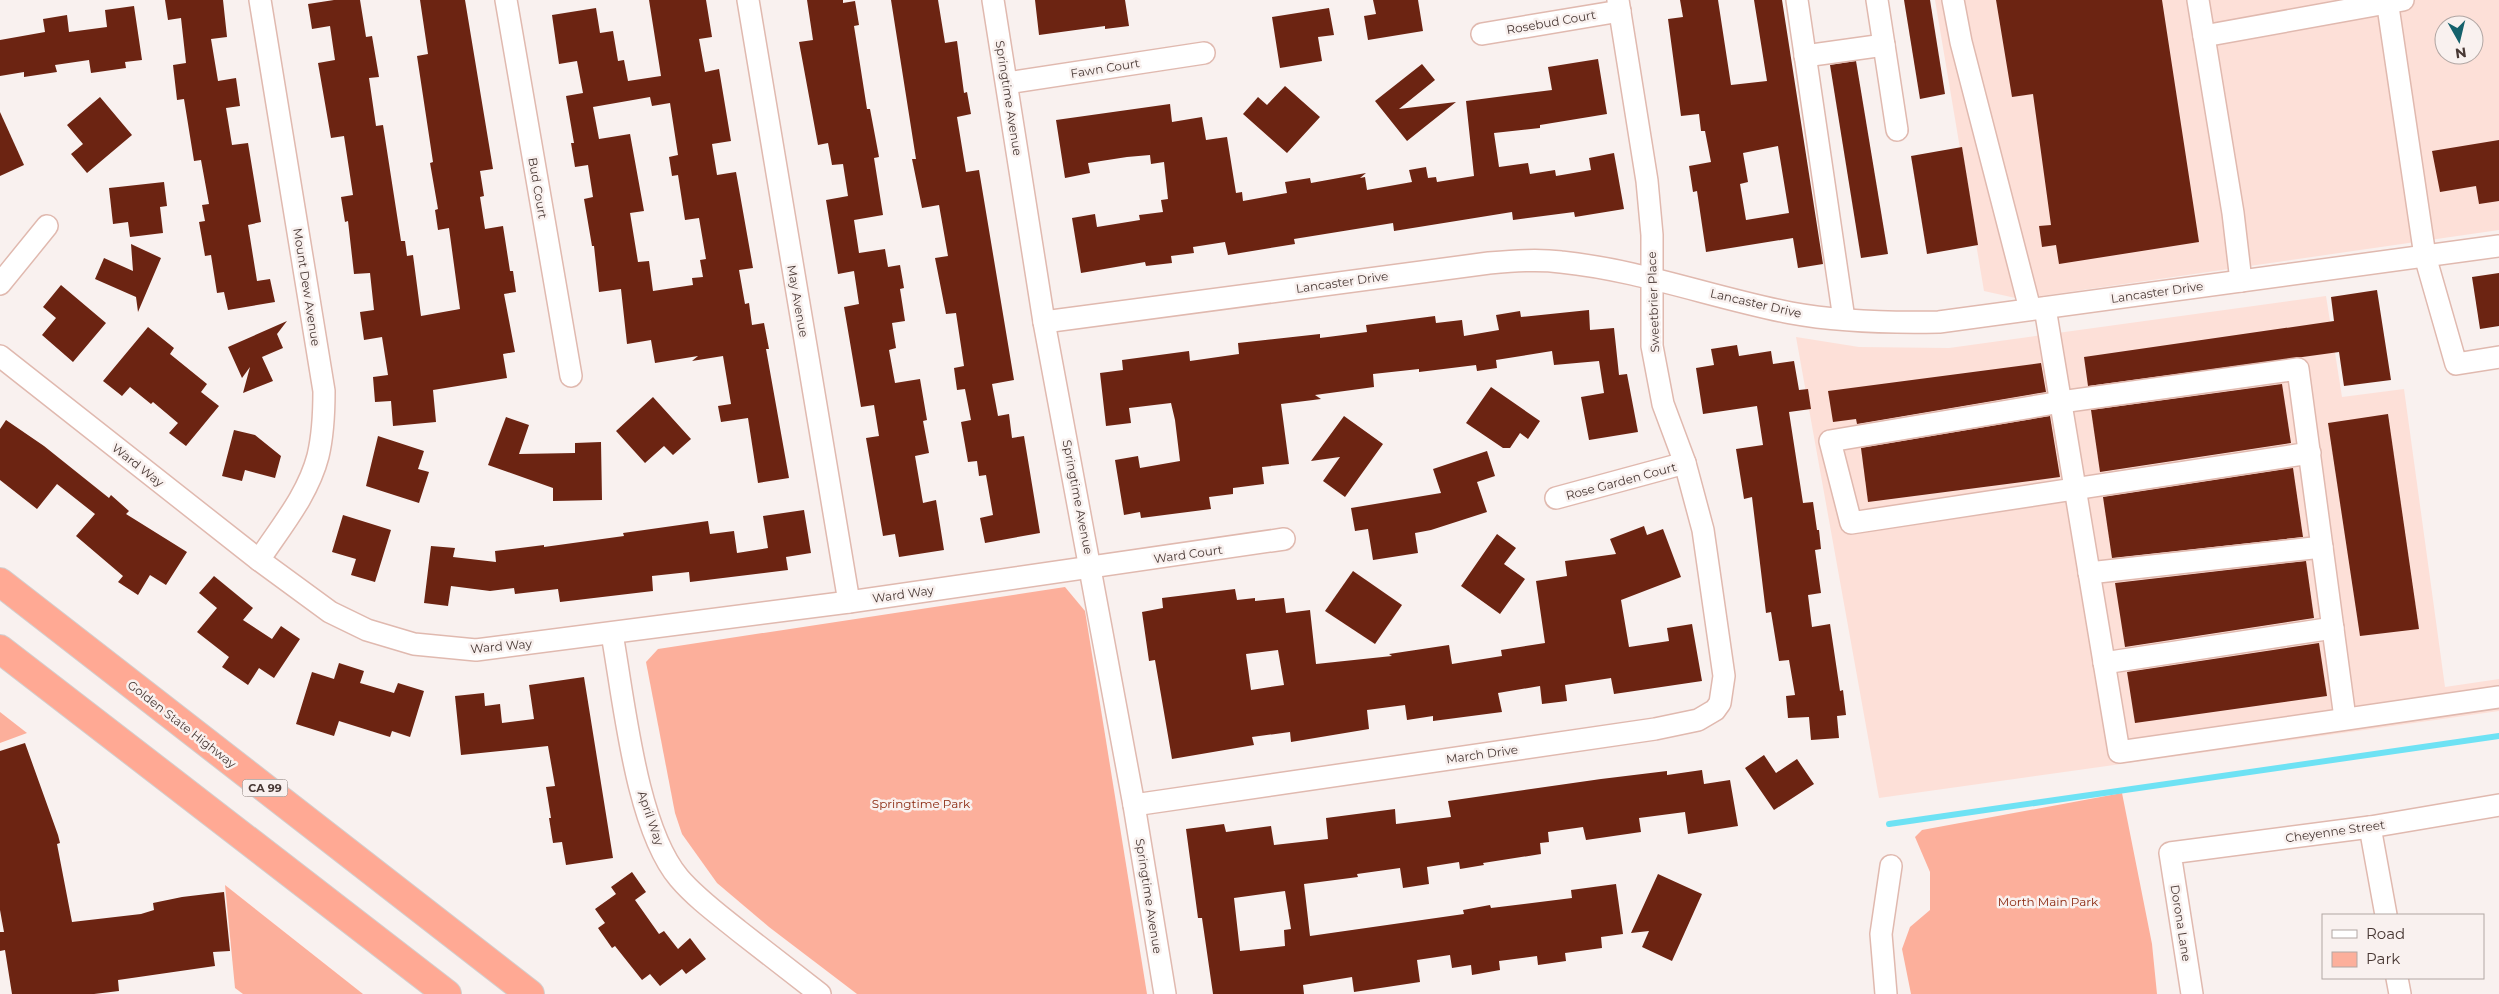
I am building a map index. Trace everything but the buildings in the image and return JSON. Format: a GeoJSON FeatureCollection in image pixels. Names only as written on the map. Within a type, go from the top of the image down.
{"type":"FeatureCollection","features":[{"type":"Feature","properties":{"kind":"highway","name":"Golden State Highway"},"geometry":{"type":"LineString","coordinates":[[0,582],[530,994]]}},
{"type":"Feature","properties":{"kind":"highway"},"geometry":{"type":"LineString","coordinates":[[0,649],[448,994]]}},
{"type":"Feature","properties":{"kind":"street","name":"Mount Dew Avenue"},"geometry":{"type":"LineString","coordinates":[[259,560],[298,501],[317,458],[324,425],[324,391],[260,0]]}},
{"type":"Feature","properties":{"kind":"street","name":"Bud Court"},"geometry":{"type":"LineString","coordinates":[[506,0],[571,376]]}},
{"type":"Feature","properties":{"kind":"street","name":"May Avenue"},"geometry":{"type":"LineString","coordinates":[[748,0],[850,602]]}},
{"type":"Feature","properties":{"kind":"street","name":"Springtime Avenue"},"geometry":{"type":"LineString","coordinates":[[993,0],[1044,322],[1134,805],[1165,994]]}},
{"type":"Feature","properties":{"kind":"street"},"geometry":{"type":"LineString","coordinates":[[1796,0],[1844,319]]}},
{"type":"Feature","properties":{"kind":"street"},"geometry":{"type":"LineString","coordinates":[[1876,0],[1897,130]]}},
{"type":"Feature","properties":{"kind":"street"},"geometry":{"type":"LineString","coordinates":[[1954,0],[1961,42],[2038,308],[2061,402],[2119,752],[2499,697]]}},
{"type":"Feature","properties":{"kind":"street"},"geometry":{"type":"LineString","coordinates":[[2198,0],[2233,214],[2241,281]]}},
{"type":"Feature","properties":{"kind":"street"},"geometry":{"type":"LineString","coordinates":[[2204,36],[2392,1],[2425,256],[2456,364],[2499,358]]}},
{"type":"Feature","properties":{"kind":"street","name":"Rosebud Court"},"geometry":{"type":"LineString","coordinates":[[1482,34],[1619,5]]}},
{"type":"Feature","properties":{"kind":"street","name":"Sweetbrier Place"},"geometry":{"type":"LineString","coordinates":[[1619,5],[1648,181],[1652,235],[1650,278],[1652,346],[1663,404],[1685,463],[1703,530],[1712,598]]}},
{"type":"Feature","properties":{"kind":"street"},"geometry":{"type":"LineString","coordinates":[[1805,56],[1884,45]]}},
{"type":"Feature","properties":{"kind":"street","name":"Fawn Court"},"geometry":{"type":"LineString","coordinates":[[1006,83],[1204,53]]}},
{"type":"Feature","properties":{"kind":"street"},"geometry":{"type":"LineString","coordinates":[[0,284],[47,226]]}},
{"type":"Feature","properties":{"kind":"street","name":"Lancaster Drive"},"geometry":{"type":"LineString","coordinates":[[1044,322],[1489,262],[1561,262],[1650,278],[1792,313],[1882,323],[1939,322],[2499,246]]}},
{"type":"Feature","properties":{"kind":"street","name":"Ward Way"},"geometry":{"type":"LineString","coordinates":[[0,356],[259,560],[330,612],[366,630],[414,644],[476,650],[612,634],[1091,568]]}},
{"type":"Feature","properties":{"kind":"street"},"geometry":{"type":"LineString","coordinates":[[2310,453],[1851,523],[1830,441],[2061,402],[2298,369],[2310,453],[2345,718]]}},
{"type":"Feature","properties":{"kind":"street","name":"Rose Garden Court"},"geometry":{"type":"LineString","coordinates":[[1556,498],[1685,463]]}},
{"type":"Feature","properties":{"kind":"street","name":"Ward Court"},"geometry":{"type":"LineString","coordinates":[[1091,568],[1284,539]]}},
{"type":"Feature","properties":{"kind":"street"},"geometry":{"type":"LineString","coordinates":[[2089,573],[2322,547]]}},
{"type":"Feature","properties":{"kind":"street","name":"March Drive"},"geometry":{"type":"LineString","coordinates":[[1134,805],[1655,729],[1698,720],[1715,710],[1720,703],[1724,676],[1712,598]]}},
{"type":"Feature","properties":{"kind":"street"},"geometry":{"type":"LineString","coordinates":[[2104,663],[2333,628]]}},
{"type":"Feature","properties":{"kind":"street","name":"April Way"},"geometry":{"type":"LineString","coordinates":[[612,634],[635,764],[644,802],[660,846],[678,877],[710,908],[820,994]]}},
{"type":"Feature","properties":{"kind":"street","name":"Cheyenne Street"},"geometry":{"type":"LineString","coordinates":[[2170,853],[2370,827],[2499,805]]}},
{"type":"Feature","properties":{"kind":"street"},"geometry":{"type":"LineString","coordinates":[[2370,827],[2386,914]]}},
{"type":"Feature","properties":{"kind":"street","name":"Dorona Lane"},"geometry":{"type":"LineString","coordinates":[[2170,853],[2192,994]]}},
{"type":"Feature","properties":{"kind":"street"},"geometry":{"type":"LineString","coordinates":[[1886,994],[1881,934],[1891,866]]}},
{"type":"Feature","properties":{"kind":"street"},"geometry":{"type":"LineString","coordinates":[[2397,979],[2400,994]]}},
{"type":"Feature","properties":{"kind":"shaded area"},"geometry":{"type":"Polygon","coordinates":[[[1935,0],[2499,0],[2499,230],[2020,299],[1984,291],[1935,0]]]}},
{"type":"Feature","properties":{"kind":"shaded area"},"geometry":{"type":"Polygon","coordinates":[[[2326,296],[2342,397],[2404,389],[2445,687],[2499,679],[2499,711],[1879,798],[1796,337],[1859,347],[1949,348],[2326,296]]]}},
{"type":"Feature","properties":{"kind":"green space","name":"Springtime Park"},"geometry":{"type":"Polygon","coordinates":[[[1065,587],[1085,611],[1147,994],[857,994],[769,927],[717,883],[682,834],[675,813],[646,662],[658,649],[1065,587]]]}},
{"type":"Feature","properties":{"kind":"green space"},"geometry":{"type":"Polygon","coordinates":[[[0,712],[27,733],[0,743],[0,712]]]}},
{"type":"Feature","properties":{"kind":"green space","name":"Morth Main Park"},"geometry":{"type":"Polygon","coordinates":[[[2122,793],[2152,944],[2157,994],[1911,994],[1902,949],[1910,927],[1930,910],[1930,872],[1915,837],[1922,830],[2122,793]]]}},
{"type":"Feature","properties":{"kind":"green space"},"geometry":{"type":"Polygon","coordinates":[[[225,885],[363,994],[243,994],[235,988],[225,885]]]}},
{"type":"Feature","properties":{"kind":"waterway"},"geometry":{"type":"LineString","coordinates":[[1889,824],[2499,736]]}}]}
